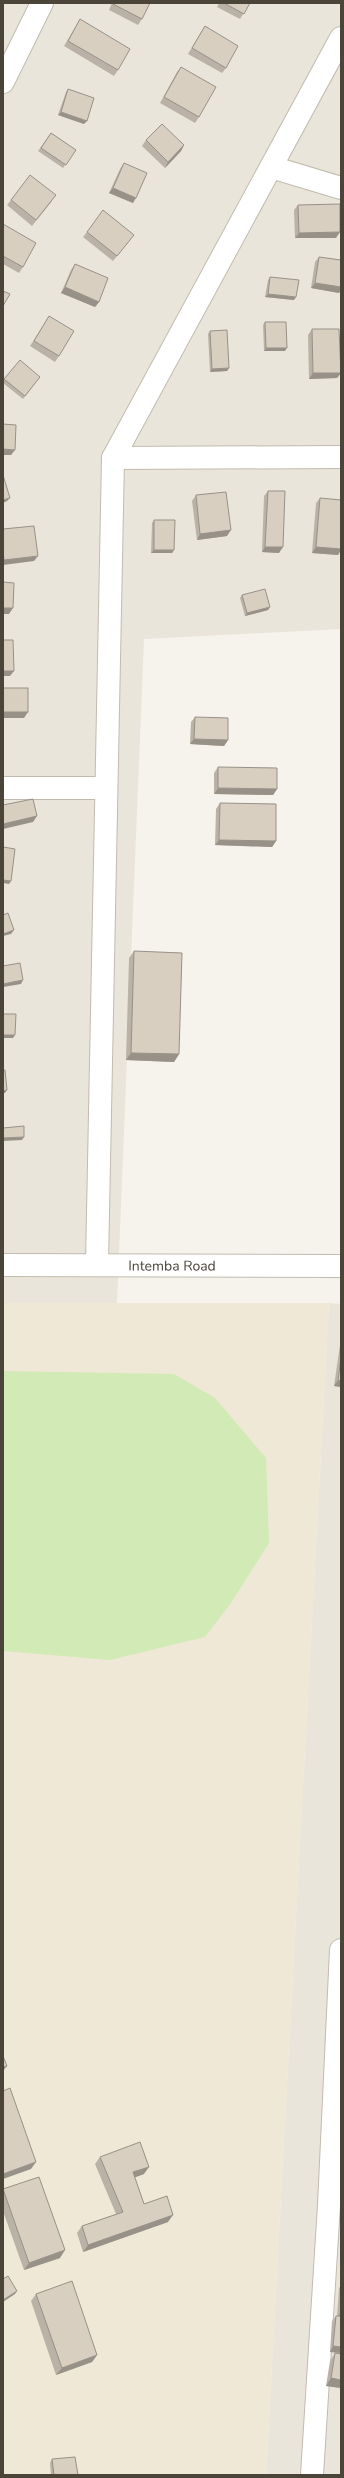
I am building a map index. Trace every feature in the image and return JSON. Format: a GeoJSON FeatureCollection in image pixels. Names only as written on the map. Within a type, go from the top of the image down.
{"type":"FeatureCollection","features":[{"type":"Feature","properties":{"kind":"street"},"geometry":{"type":"LineString","coordinates":[[3,82],[42,3]]}},
{"type":"Feature","properties":{"kind":"street"},"geometry":{"type":"LineString","coordinates":[[97,1264],[113,458],[341,38]]}},
{"type":"Feature","properties":{"kind":"street"},"geometry":{"type":"LineString","coordinates":[[271,167],[341,188]]}},
{"type":"Feature","properties":{"kind":"street"},"geometry":{"type":"LineString","coordinates":[[113,458],[341,456]]}},
{"type":"Feature","properties":{"kind":"street"},"geometry":{"type":"LineString","coordinates":[[3,788],[106,788]]}},
{"type":"Feature","properties":{"kind":"street","name":"Intemba Road"},"geometry":{"type":"LineString","coordinates":[[3,1265],[97,1264],[341,1266]]}},
{"type":"Feature","properties":{"kind":"street"},"geometry":{"type":"LineString","coordinates":[[312,2475],[335,2205],[341,1950]]}},
{"type":"Feature","properties":{"kind":"shaded area"},"geometry":{"type":"Polygon","coordinates":[[[3,3],[341,3],[341,629],[144,639],[117,1304],[3,1303],[3,3]]]}},
{"type":"Feature","properties":{"kind":"shaded area"},"geometry":{"type":"Polygon","coordinates":[[[3,1303],[329,1303],[266,2475],[3,2475],[3,1303]]]}},
{"type":"Feature","properties":{"kind":"shaded area"},"geometry":{"type":"Polygon","coordinates":[[[329,1303],[341,1304],[341,2475],[266,2475],[329,1303]]]}},
{"type":"Feature","properties":{"kind":"green space"},"geometry":{"type":"Polygon","coordinates":[[[3,1371],[174,1374],[215,1398],[266,1458],[269,1543],[231,1603],[205,1637],[110,1660],[3,1651],[3,1371]]]}},
{"type":"Feature","properties":{"kind":"building"},"geometry":{"type":"Polygon","coordinates":[[[113,3],[150,3],[142,19],[113,3]]]}},
{"type":"Feature","properties":{"kind":"building"},"geometry":{"type":"Polygon","coordinates":[[[224,3],[250,3],[244,14],[224,3]]]}},
{"type":"Feature","properties":{"kind":"building"},"geometry":{"type":"Polygon","coordinates":[[[80,19],[130,49],[118,70],[68,41],[80,19]]]}},
{"type":"Feature","properties":{"kind":"building"},"geometry":{"type":"Polygon","coordinates":[[[205,26],[238,46],[226,68],[192,48],[205,26]]]}},
{"type":"Feature","properties":{"kind":"building"},"geometry":{"type":"Polygon","coordinates":[[[181,67],[216,87],[199,117],[164,97],[181,67]]]}},
{"type":"Feature","properties":{"kind":"building"},"geometry":{"type":"Polygon","coordinates":[[[68,89],[94,98],[87,121],[61,112],[68,89]]]}},
{"type":"Feature","properties":{"kind":"building"},"geometry":{"type":"Polygon","coordinates":[[[162,124],[184,145],[168,162],[146,140],[162,124]]]}},
{"type":"Feature","properties":{"kind":"building"},"geometry":{"type":"Polygon","coordinates":[[[51,133],[76,150],[66,165],[41,148],[51,133]]]}},
{"type":"Feature","properties":{"kind":"building"},"geometry":{"type":"Polygon","coordinates":[[[124,163],[147,173],[136,198],[113,188],[124,163]]]}},
{"type":"Feature","properties":{"kind":"building"},"geometry":{"type":"Polygon","coordinates":[[[30,175],[56,195],[36,220],[11,200],[30,175]]]}},
{"type":"Feature","properties":{"kind":"building"},"geometry":{"type":"Polygon","coordinates":[[[340,204],[340,232],[299,233],[298,205],[340,204]]]}},
{"type":"Feature","properties":{"kind":"building"},"geometry":{"type":"Polygon","coordinates":[[[103,210],[134,235],[117,256],[87,232],[103,210]]]}},
{"type":"Feature","properties":{"kind":"building"},"geometry":{"type":"Polygon","coordinates":[[[3,224],[36,243],[23,267],[3,256],[3,224]]]}},
{"type":"Feature","properties":{"kind":"building"},"geometry":{"type":"Polygon","coordinates":[[[319,257],[341,260],[341,287],[315,283],[319,257]]]}},
{"type":"Feature","properties":{"kind":"building"},"geometry":{"type":"Polygon","coordinates":[[[75,264],[108,278],[99,302],[65,287],[75,264]]]}},
{"type":"Feature","properties":{"kind":"building"},"geometry":{"type":"Polygon","coordinates":[[[270,277],[299,280],[296,297],[268,294],[270,277]]]}},
{"type":"Feature","properties":{"kind":"building"},"geometry":{"type":"Polygon","coordinates":[[[3,291],[10,294],[3,306],[3,291]]]}},
{"type":"Feature","properties":{"kind":"building"},"geometry":{"type":"Polygon","coordinates":[[[49,316],[74,331],[59,356],[34,341],[49,316]]]}},
{"type":"Feature","properties":{"kind":"building"},"geometry":{"type":"Polygon","coordinates":[[[265,322],[286,322],[287,348],[266,348],[265,322]]]}},
{"type":"Feature","properties":{"kind":"building"},"geometry":{"type":"Polygon","coordinates":[[[312,329],[339,329],[341,373],[313,373],[312,329]]]}},
{"type":"Feature","properties":{"kind":"building"},"geometry":{"type":"Polygon","coordinates":[[[227,330],[229,368],[212,369],[210,331],[227,330]]]}},
{"type":"Feature","properties":{"kind":"building"},"geometry":{"type":"Polygon","coordinates":[[[20,360],[40,377],[25,396],[4,379],[20,360]]]}},
{"type":"Feature","properties":{"kind":"building"},"geometry":{"type":"Polygon","coordinates":[[[3,424],[16,425],[15,450],[3,449],[3,424]]]}},
{"type":"Feature","properties":{"kind":"building"},"geometry":{"type":"Polygon","coordinates":[[[3,475],[10,498],[3,500],[3,475]]]}},
{"type":"Feature","properties":{"kind":"building"},"geometry":{"type":"Polygon","coordinates":[[[268,491],[285,491],[283,547],[265,547],[268,491]]]}},
{"type":"Feature","properties":{"kind":"building"},"geometry":{"type":"Polygon","coordinates":[[[226,492],[231,530],[200,534],[196,495],[226,492]]]}},
{"type":"Feature","properties":{"kind":"building"},"geometry":{"type":"Polygon","coordinates":[[[320,498],[341,500],[341,549],[316,547],[320,498]]]}},
{"type":"Feature","properties":{"kind":"building"},"geometry":{"type":"Polygon","coordinates":[[[154,520],[175,520],[174,550],[154,550],[154,520]]]}},
{"type":"Feature","properties":{"kind":"building"},"geometry":{"type":"Polygon","coordinates":[[[34,526],[38,556],[4,560],[3,529],[34,526]]]}},
{"type":"Feature","properties":{"kind":"building"},"geometry":{"type":"Polygon","coordinates":[[[3,582],[14,583],[13,608],[3,608],[3,582]]]}},
{"type":"Feature","properties":{"kind":"building"},"geometry":{"type":"Polygon","coordinates":[[[265,589],[270,607],[247,613],[242,595],[265,589]]]}},
{"type":"Feature","properties":{"kind":"building"},"geometry":{"type":"Polygon","coordinates":[[[3,640],[13,640],[14,671],[3,671],[3,640]]]}},
{"type":"Feature","properties":{"kind":"building"},"geometry":{"type":"Polygon","coordinates":[[[3,688],[28,688],[28,712],[3,712],[3,688]]]}},
{"type":"Feature","properties":{"kind":"building"},"geometry":{"type":"Polygon","coordinates":[[[195,717],[228,718],[228,740],[194,739],[195,717]]]}},
{"type":"Feature","properties":{"kind":"building"},"geometry":{"type":"Polygon","coordinates":[[[218,767],[277,768],[277,789],[218,788],[218,767]]]}},
{"type":"Feature","properties":{"kind":"building"},"geometry":{"type":"Polygon","coordinates":[[[33,799],[37,816],[3,824],[3,805],[33,799]]]}},
{"type":"Feature","properties":{"kind":"building"},"geometry":{"type":"Polygon","coordinates":[[[220,803],[276,804],[276,841],[219,840],[220,803]]]}},
{"type":"Feature","properties":{"kind":"building"},"geometry":{"type":"Polygon","coordinates":[[[3,847],[15,849],[11,881],[3,880],[3,847]]]}},
{"type":"Feature","properties":{"kind":"building"},"geometry":{"type":"Polygon","coordinates":[[[8,913],[14,930],[3,934],[3,915],[8,913]]]}},
{"type":"Feature","properties":{"kind":"building"},"geometry":{"type":"Polygon","coordinates":[[[134,951],[182,953],[179,1054],[131,1053],[134,951]]]}},
{"type":"Feature","properties":{"kind":"building"},"geometry":{"type":"Polygon","coordinates":[[[20,963],[23,980],[3,984],[3,966],[20,963]]]}},
{"type":"Feature","properties":{"kind":"building"},"geometry":{"type":"Polygon","coordinates":[[[3,1014],[16,1014],[15,1035],[3,1035],[3,1014]]]}},
{"type":"Feature","properties":{"kind":"building"},"geometry":{"type":"Polygon","coordinates":[[[3,1070],[5,1070],[7,1090],[3,1091],[3,1070]]]}},
{"type":"Feature","properties":{"kind":"building"},"geometry":{"type":"Polygon","coordinates":[[[24,1126],[24,1137],[3,1138],[3,1128],[24,1126]]]}},
{"type":"Feature","properties":{"kind":"building"},"geometry":{"type":"Polygon","coordinates":[[[341,1359],[341,1381],[338,1380],[341,1359]]]}},
{"type":"Feature","properties":{"kind":"building"},"geometry":{"type":"Polygon","coordinates":[[[3,2056],[7,2066],[3,2067],[3,2056]]]}},
{"type":"Feature","properties":{"kind":"building"},"geometry":{"type":"Polygon","coordinates":[[[10,2088],[36,2162],[3,2174],[3,2091],[10,2088]]]}},
{"type":"Feature","properties":{"kind":"building"},"geometry":{"type":"Polygon","coordinates":[[[140,2142],[149,2167],[133,2172],[144,2204],[167,2196],[173,2215],[88,2245],[82,2226],[123,2212],[100,2157],[140,2142]]]}},
{"type":"Feature","properties":{"kind":"building"},"geometry":{"type":"Polygon","coordinates":[[[39,2177],[65,2250],[29,2263],[3,2189],[39,2177]]]}},
{"type":"Feature","properties":{"kind":"building"},"geometry":{"type":"Polygon","coordinates":[[[8,2276],[17,2291],[3,2300],[3,2279],[8,2276]]]}},
{"type":"Feature","properties":{"kind":"building"},"geometry":{"type":"Polygon","coordinates":[[[72,2281],[97,2355],[62,2368],[36,2294],[72,2281]]]}},
{"type":"Feature","properties":{"kind":"building"},"geometry":{"type":"Polygon","coordinates":[[[336,2316],[341,2316],[341,2347],[333,2346],[336,2316]]]}},
{"type":"Feature","properties":{"kind":"building"},"geometry":{"type":"Polygon","coordinates":[[[335,2353],[341,2354],[341,2380],[331,2378],[335,2353]]]}},
{"type":"Feature","properties":{"kind":"building"},"geometry":{"type":"Polygon","coordinates":[[[75,2457],[78,2475],[54,2475],[52,2459],[75,2457]]]}}]}
